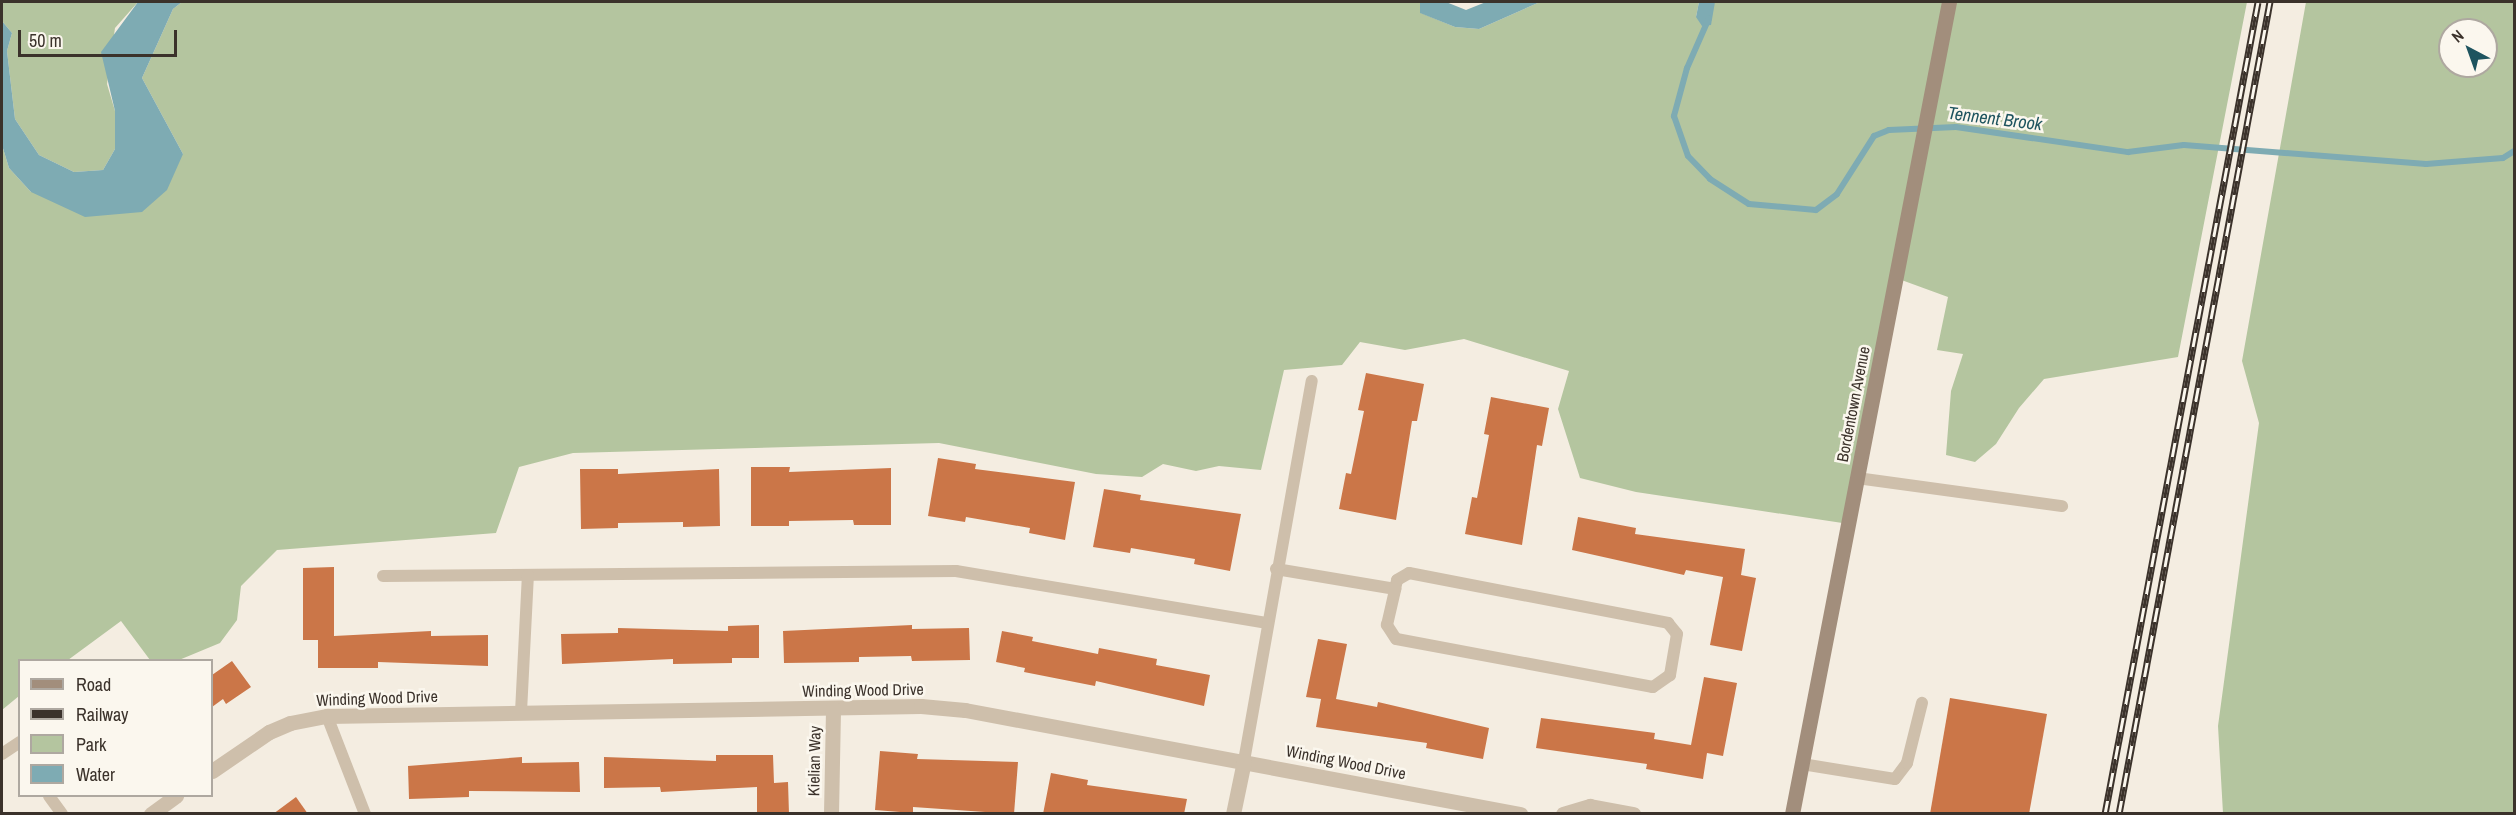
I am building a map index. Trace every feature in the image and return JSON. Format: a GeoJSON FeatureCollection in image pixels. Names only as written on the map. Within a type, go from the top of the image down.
{"type":"FeatureCollection","features":[{"type":"Feature","properties":{"kind":"main road","name":"Bordentown Avenue"},"geometry":{"type":"LineString","coordinates":[[1792,813],[1949,2]]}},
{"type":"Feature","properties":{"kind":"street","name":"Winding Wood Drive"},"geometry":{"type":"LineString","coordinates":[[213,770],[280,727],[327,716],[921,706],[965,710],[1520,813]]}},
{"type":"Feature","properties":{"kind":"street","name":"Kielian Way"},"geometry":{"type":"LineString","coordinates":[[831,813],[833,708]]}},
{"type":"Feature","properties":{"kind":"street"},"geometry":{"type":"LineString","coordinates":[[1233,813],[1244,761]]}},
{"type":"Feature","properties":{"kind":"street"},"geometry":{"type":"LineString","coordinates":[[151,813],[173,797]]}},
{"type":"Feature","properties":{"kind":"street"},"geometry":{"type":"LineString","coordinates":[[1563,813],[1590,806],[1633,813]]}},
{"type":"Feature","properties":{"kind":"lane"},"geometry":{"type":"LineString","coordinates":[[1244,761],[1276,569],[1312,381]]}},
{"type":"Feature","properties":{"kind":"lane"},"geometry":{"type":"LineString","coordinates":[[1857,478],[2062,506]]}},
{"type":"Feature","properties":{"kind":"lane"},"geometry":{"type":"LineString","coordinates":[[1276,569],[1395,589]]}},
{"type":"Feature","properties":{"kind":"lane"},"geometry":{"type":"LineString","coordinates":[[383,576],[956,571],[1268,623]]}},
{"type":"Feature","properties":{"kind":"lane"},"geometry":{"type":"LineString","coordinates":[[1408,573],[1668,623],[1677,634],[1670,675],[1653,687],[1396,639],[1388,626],[1395,589],[1397,580],[1408,573]]}},
{"type":"Feature","properties":{"kind":"lane"},"geometry":{"type":"LineString","coordinates":[[521,712],[528,575]]}},
{"type":"Feature","properties":{"kind":"lane"},"geometry":{"type":"LineString","coordinates":[[1802,764],[1895,779],[1907,763],[1922,703]]}},
{"type":"Feature","properties":{"kind":"lane"},"geometry":{"type":"LineString","coordinates":[[327,716],[365,813]]}},
{"type":"Feature","properties":{"kind":"lane"},"geometry":{"type":"LineString","coordinates":[[2,754],[18,747]]}},
{"type":"Feature","properties":{"kind":"lane"},"geometry":{"type":"LineString","coordinates":[[50,797],[62,813]]}},
{"type":"Feature","properties":{"kind":"green space"},"geometry":{"type":"Polygon","coordinates":[[[2,2],[138,2],[115,28],[107,84],[115,111],[115,149],[103,170],[74,172],[39,155],[15,119],[7,51],[12,33],[2,21],[2,2]]]}},
{"type":"Feature","properties":{"kind":"green space"},"geometry":{"type":"Polygon","coordinates":[[[182,2],[1420,2],[1421,13],[1455,27],[1479,29],[1540,2],[1699,2],[1696,17],[1715,2],[2247,2],[2178,357],[2044,379],[2019,408],[1996,444],[1975,462],[1946,455],[1951,391],[1963,354],[1937,350],[1948,297],[1896,278],[1849,524],[1636,492],[1580,478],[1558,409],[1569,371],[1464,339],[1405,350],[1360,342],[1342,365],[1284,370],[1261,470],[1219,466],[1196,471],[1163,464],[1142,477],[1096,474],[939,443],[573,453],[519,467],[496,533],[277,550],[241,586],[237,620],[220,643],[181,659],[149,659],[121,621],[69,659],[18,659],[18,697],[2,710],[2,145],[9,168],[31,192],[183,154],[142,78],[173,9],[182,2]]]}},
{"type":"Feature","properties":{"kind":"green space"},"geometry":{"type":"Polygon","coordinates":[[[2306,2],[2514,2],[2514,813],[2223,813],[2218,726],[2259,423],[2242,361],[2306,2]]]}},
{"type":"Feature","properties":{"kind":"water"},"geometry":{"type":"Polygon","coordinates":[[[138,2],[182,2],[173,9],[142,78],[183,154],[167,190],[142,212],[85,217],[31,192],[9,168],[2,145],[2,21],[12,33],[7,51],[15,119],[39,155],[74,172],[103,170],[115,149],[115,111],[101,52],[138,2]]]}},
{"type":"Feature","properties":{"kind":"water"},"geometry":{"type":"Polygon","coordinates":[[[1420,2],[1446,2],[1466,10],[1486,2],[1540,2],[1479,29],[1455,27],[1420,13],[1420,2]]]}},
{"type":"Feature","properties":{"kind":"water"},"geometry":{"type":"Polygon","coordinates":[[[1699,2],[1715,2],[1711,25],[1702,26],[1696,17],[1699,2]]]}},
{"type":"Feature","properties":{"kind":"building"},"geometry":{"type":"Polygon","coordinates":[[[1366,373],[1424,384],[1417,421],[1412,421],[1396,520],[1339,509],[1346,473],[1351,474],[1364,411],[1358,410],[1366,373]]]}},
{"type":"Feature","properties":{"kind":"building"},"geometry":{"type":"Polygon","coordinates":[[[1491,397],[1549,408],[1542,446],[1537,445],[1522,545],[1465,534],[1472,497],[1477,498],[1489,435],[1484,434],[1491,397]]]}},
{"type":"Feature","properties":{"kind":"building"},"geometry":{"type":"Polygon","coordinates":[[[938,458],[976,464],[975,469],[1075,482],[1065,540],[1029,533],[1030,528],[966,517],[965,522],[928,516],[938,458]]]}},
{"type":"Feature","properties":{"kind":"building"},"geometry":{"type":"Polygon","coordinates":[[[751,467],[790,467],[789,472],[891,468],[891,525],[854,525],[853,520],[789,521],[789,526],[751,526],[751,467]]]}},
{"type":"Feature","properties":{"kind":"building"},"geometry":{"type":"Polygon","coordinates":[[[580,469],[618,469],[618,474],[719,469],[720,526],[683,527],[683,522],[618,523],[618,528],[581,529],[580,469]]]}},
{"type":"Feature","properties":{"kind":"building"},"geometry":{"type":"Polygon","coordinates":[[[1104,489],[1141,495],[1140,500],[1241,514],[1230,571],[1194,564],[1195,559],[1131,548],[1130,553],[1093,547],[1104,489]]]}},
{"type":"Feature","properties":{"kind":"building"},"geometry":{"type":"Polygon","coordinates":[[[1578,517],[1636,528],[1635,534],[1745,549],[1741,575],[1756,578],[1742,651],[1710,645],[1723,577],[1686,570],[1684,575],[1572,550],[1578,517]]]}},
{"type":"Feature","properties":{"kind":"building"},"geometry":{"type":"Polygon","coordinates":[[[334,567],[334,636],[431,631],[431,636],[488,635],[488,666],[378,662],[378,668],[318,668],[318,640],[303,640],[303,568],[334,567]]]}},
{"type":"Feature","properties":{"kind":"building"},"geometry":{"type":"Polygon","coordinates":[[[759,625],[759,658],[732,658],[732,663],[673,664],[673,659],[562,664],[561,634],[618,633],[618,628],[728,631],[728,626],[759,625]]]}},
{"type":"Feature","properties":{"kind":"building"},"geometry":{"type":"Polygon","coordinates":[[[912,625],[912,629],[969,628],[970,660],[912,661],[911,656],[859,657],[859,662],[784,663],[783,631],[912,625]]]}},
{"type":"Feature","properties":{"kind":"building"},"geometry":{"type":"Polygon","coordinates":[[[1002,631],[1033,637],[1032,641],[1098,654],[1099,648],[1157,659],[1156,665],[1210,675],[1204,706],[1096,681],[1095,686],[1024,672],[1025,668],[996,662],[1002,631]]]}},
{"type":"Feature","properties":{"kind":"building"},"geometry":{"type":"Polygon","coordinates":[[[1318,639],[1347,644],[1336,699],[1377,707],[1378,702],[1489,728],[1483,759],[1426,748],[1427,743],[1316,727],[1321,699],[1306,697],[1318,639]]]}},
{"type":"Feature","properties":{"kind":"building"},"geometry":{"type":"Polygon","coordinates":[[[232,661],[251,687],[226,704],[223,699],[213,706],[213,674],[232,661]]]}},
{"type":"Feature","properties":{"kind":"building"},"geometry":{"type":"Polygon","coordinates":[[[1704,677],[1737,683],[1723,756],[1707,753],[1703,779],[1646,769],[1647,764],[1536,748],[1541,718],[1655,733],[1654,739],[1691,745],[1704,677]]]}},
{"type":"Feature","properties":{"kind":"building"},"geometry":{"type":"Polygon","coordinates":[[[1950,698],[2047,714],[2029,814],[1930,814],[1950,698]]]}},
{"type":"Feature","properties":{"kind":"building"},"geometry":{"type":"Polygon","coordinates":[[[880,751],[918,754],[917,759],[1018,762],[1014,814],[913,807],[913,813],[875,810],[880,751]]]}},
{"type":"Feature","properties":{"kind":"building"},"geometry":{"type":"Polygon","coordinates":[[[716,755],[773,755],[774,783],[788,782],[789,814],[757,814],[757,787],[661,792],[660,787],[604,788],[604,757],[716,761],[716,755]]]}},
{"type":"Feature","properties":{"kind":"building"},"geometry":{"type":"Polygon","coordinates":[[[522,757],[522,763],[579,762],[580,792],[469,791],[469,797],[409,799],[408,766],[522,757]]]}},
{"type":"Feature","properties":{"kind":"building"},"geometry":{"type":"Polygon","coordinates":[[[1051,773],[1088,780],[1087,785],[1187,799],[1184,814],[1043,814],[1051,773]]]}},
{"type":"Feature","properties":{"kind":"building"},"geometry":{"type":"Polygon","coordinates":[[[296,797],[308,814],[273,814],[296,797]]]}},
{"type":"Feature","properties":{"kind":"waterway","name":"Tennent Brook"},"geometry":{"type":"LineString","coordinates":[[1709,18],[1687,68],[1674,116],[1688,156],[1710,179],[1749,204],[1816,210],[1837,194],[1874,136],[1889,130],[1956,127],[2128,152],[2184,145],[2426,164],[2503,158],[2514,151]]}},
{"type":"Feature","properties":{"kind":"railway"},"geometry":{"type":"LineString","coordinates":[[2105,814],[2258,2]]}},
{"type":"Feature","properties":{"kind":"railway"},"geometry":{"type":"LineString","coordinates":[[2119,814],[2270,2]]}}]}
